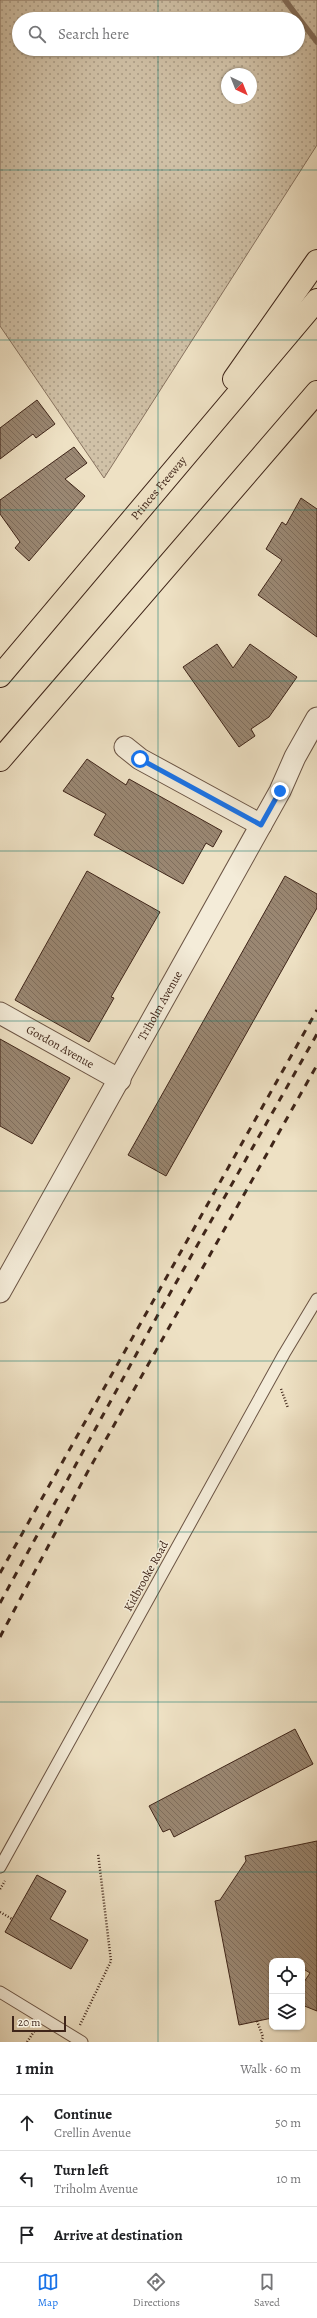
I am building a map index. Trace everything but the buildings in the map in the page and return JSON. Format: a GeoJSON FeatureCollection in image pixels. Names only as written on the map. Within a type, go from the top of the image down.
{"type":"FeatureCollection","features":[{"type":"Feature","properties":{"kind":"highway"},"geometry":{"type":"LineString","coordinates":[[144,506],[317,261]]}},
{"type":"Feature","properties":{"kind":"highway","name":"Princes Freeway"},"geometry":{"type":"LineString","coordinates":[[0,676],[317,300]]}},
{"type":"Feature","properties":{"kind":"highway"},"geometry":{"type":"LineString","coordinates":[[4,756],[317,392]]}},
{"type":"Feature","properties":{"kind":"street","name":"Triholm Avenue"},"geometry":{"type":"LineString","coordinates":[[0,1292],[120,1080],[261,825],[317,718]]}},
{"type":"Feature","properties":{"kind":"street"},"geometry":{"type":"LineString","coordinates":[[126,747],[140,759],[261,825]]}},
{"type":"Feature","properties":{"kind":"street","name":"Gordon Avenue"},"geometry":{"type":"LineString","coordinates":[[0,1013],[120,1080]]}},
{"type":"Feature","properties":{"kind":"lane","name":"Kidbrooke Road"},"geometry":{"type":"LineString","coordinates":[[0,1868],[284,1354],[317,1299]]}},
{"type":"Feature","properties":{"kind":"lane"},"geometry":{"type":"LineString","coordinates":[[0,1992],[78,2040]]}},
{"type":"Feature","properties":{"kind":"path"},"geometry":{"type":"LineString","coordinates":[[78,2040],[111,1961],[98,1853]]}},
{"type":"Feature","properties":{"kind":"path"},"geometry":{"type":"LineString","coordinates":[[0,1912],[12,1919]]}},
{"type":"Feature","properties":{"kind":"path"},"geometry":{"type":"LineString","coordinates":[[257,2021],[263,2037],[261,2042]]}},
{"type":"Feature","properties":{"kind":"path"},"geometry":{"type":"LineString","coordinates":[[28,2042],[35,2030]]}},
{"type":"Feature","properties":{"kind":"shaded area"},"geometry":{"type":"Polygon","coordinates":[[[0,0],[317,0],[317,145],[104,478],[0,326],[0,0]]]}},
{"type":"Feature","properties":{"kind":"waterway"},"geometry":{"type":"LineString","coordinates":[[285,0],[294,12]]}},
{"type":"Feature","properties":{"kind":"waterway"},"geometry":{"type":"LineString","coordinates":[[305,26],[317,42]]}},
{"type":"Feature","properties":{"kind":"railway"},"geometry":{"type":"LineString","coordinates":[[0,1573],[317,1010]]}},
{"type":"Feature","properties":{"kind":"railway"},"geometry":{"type":"LineString","coordinates":[[0,1603],[160,1311],[317,1034]]}},
{"type":"Feature","properties":{"kind":"railway"},"geometry":{"type":"LineString","coordinates":[[0,1637],[87,1473],[317,1065]]}},
{"type":"Feature","properties":{"kind":"route"},"geometry":{"type":"LineString","coordinates":[[140,759],[261,825],[280,791]]}}]}
